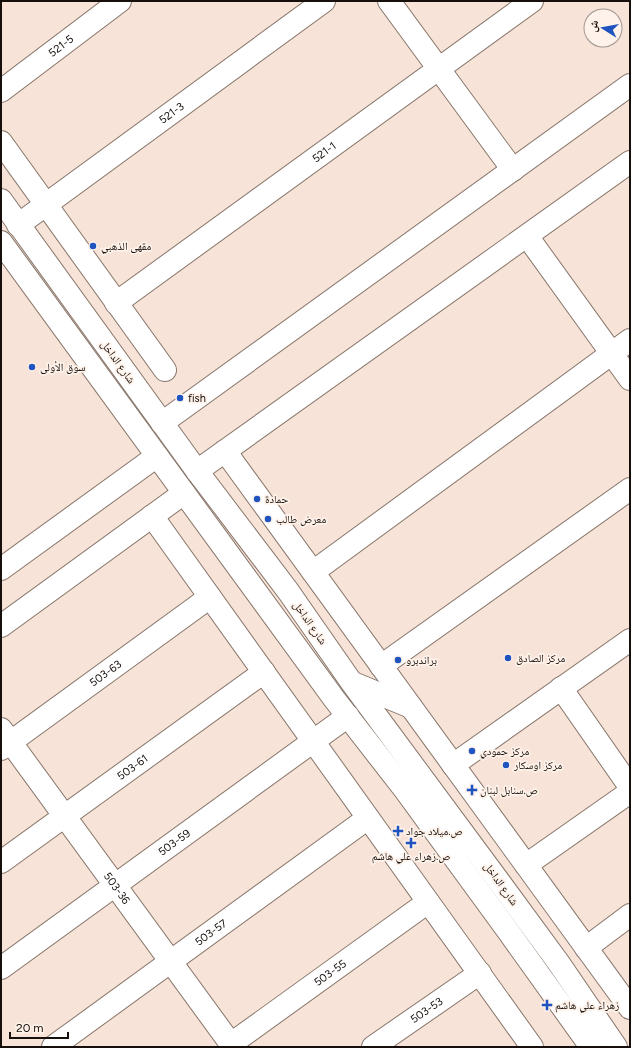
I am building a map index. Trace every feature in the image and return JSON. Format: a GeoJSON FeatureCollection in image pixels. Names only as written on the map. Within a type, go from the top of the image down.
{"type":"FeatureCollection","features":[{"type":"Feature","properties":{"kind":"street","name":"521-5"},"geometry":{"type":"LineString","coordinates":[[1,91],[120,1]]}},
{"type":"Feature","properties":{"kind":"street","name":"521-3"},"geometry":{"type":"LineString","coordinates":[[18,225],[324,1]]}},
{"type":"Feature","properties":{"kind":"street"},"geometry":{"type":"LineString","coordinates":[[389,1],[513,170]]}},
{"type":"Feature","properties":{"kind":"street","name":"521-1"},"geometry":{"type":"LineString","coordinates":[[116,303],[532,1]]}},
{"type":"Feature","properties":{"kind":"street"},"geometry":{"type":"LineString","coordinates":[[162,423],[630,85]]}},
{"type":"Feature","properties":{"kind":"street"},"geometry":{"type":"LineString","coordinates":[[1,142],[165,370]]}},
{"type":"Feature","properties":{"kind":"street"},"geometry":{"type":"LineString","coordinates":[[197,471],[630,162]]}},
{"type":"Feature","properties":{"kind":"street","name":"شارع الداخل"},"geometry":{"type":"LineString","coordinates":[[1,200],[197,471],[288,591],[352,683],[544,944],[616,1047]]}},
{"type":"Feature","properties":{"kind":"street"},"geometry":{"type":"LineString","coordinates":[[528,236],[630,379]]}},
{"type":"Feature","properties":{"kind":"street","name":"شارع الداخل"},"geometry":{"type":"LineString","coordinates":[[1,242],[348,716],[405,790],[504,925],[590,1047]]}},
{"type":"Feature","properties":{"kind":"street"},"geometry":{"type":"LineString","coordinates":[[313,572],[630,340]]}},
{"type":"Feature","properties":{"kind":"street"},"geometry":{"type":"LineString","coordinates":[[225,451],[630,1008]]}},
{"type":"Feature","properties":{"kind":"street"},"geometry":{"type":"LineString","coordinates":[[1,569],[157,456]]}},
{"type":"Feature","properties":{"kind":"street"},"geometry":{"type":"LineString","coordinates":[[1,626],[184,493]]}},
{"type":"Feature","properties":{"kind":"street"},"geometry":{"type":"LineString","coordinates":[[381,666],[627,498]]}},
{"type":"Feature","properties":{"kind":"street"},"geometry":{"type":"LineString","coordinates":[[152,516],[480,973],[529,1046]]}},
{"type":"Feature","properties":{"kind":"street","name":"503-63"},"geometry":{"type":"LineString","coordinates":[[4,740],[210,597]]}},
{"type":"Feature","properties":{"kind":"street"},"geometry":{"type":"LineString","coordinates":[[453,765],[630,640]]}},
{"type":"Feature","properties":{"kind":"street","name":"503-61"},"geometry":{"type":"LineString","coordinates":[[1,862],[264,672]]}},
{"type":"Feature","properties":{"kind":"street"},"geometry":{"type":"LineString","coordinates":[[352,683],[411,707]]}},
{"type":"Feature","properties":{"kind":"street"},"geometry":{"type":"LineString","coordinates":[[561,688],[630,787]]}},
{"type":"Feature","properties":{"kind":"street","name":"503-59"},"geometry":{"type":"LineString","coordinates":[[1,968],[348,716]]}},
{"type":"Feature","properties":{"kind":"street","name":"503-36"},"geometry":{"type":"LineString","coordinates":[[4,740],[65,816],[232,1045]]}},
{"type":"Feature","properties":{"kind":"street"},"geometry":{"type":"LineString","coordinates":[[526,865],[630,792]]}},
{"type":"Feature","properties":{"kind":"street","name":"503-57"},"geometry":{"type":"LineString","coordinates":[[53,1047],[368,818]]}},
{"type":"Feature","properties":{"kind":"street","name":"503-55"},"geometry":{"type":"LineString","coordinates":[[232,1045],[428,902]]}},
{"type":"Feature","properties":{"kind":"street"},"geometry":{"type":"LineString","coordinates":[[586,948],[630,915]]}},
{"type":"Feature","properties":{"kind":"street","name":"503-53"},"geometry":{"type":"LineString","coordinates":[[373,1047],[480,973]]}},
{"type":"Feature","properties":{"kind":"place","name":"مقهى الذهبي"},"geometry":{"type":"Point","coordinates":[93,246]}},
{"type":"Feature","properties":{"kind":"place","name":"سوق الأولى"},"geometry":{"type":"Point","coordinates":[32,367]}},
{"type":"Feature","properties":{"kind":"place","name":"fish"},"geometry":{"type":"Point","coordinates":[180,398]}},
{"type":"Feature","properties":{"kind":"place","name":"حمادة"},"geometry":{"type":"Point","coordinates":[257,499]}},
{"type":"Feature","properties":{"kind":"place","name":"معرض طالب"},"geometry":{"type":"Point","coordinates":[268,519]}},
{"type":"Feature","properties":{"kind":"place","name":"مركز الصادق"},"geometry":{"type":"Point","coordinates":[508,658]}},
{"type":"Feature","properties":{"kind":"place","name":"براندبرو"},"geometry":{"type":"Point","coordinates":[398,660]}},
{"type":"Feature","properties":{"kind":"place","name":"مركز حمودي"},"geometry":{"type":"Point","coordinates":[472,751]}},
{"type":"Feature","properties":{"kind":"place","name":"مركز اوسكار"},"geometry":{"type":"Point","coordinates":[506,765]}},
{"type":"Feature","properties":{"kind":"place","name":"ص.سنابل لبنان"},"geometry":{"type":"Point","coordinates":[472,790]}},
{"type":"Feature","properties":{"kind":"place","name":"ص.ميلاد جواد"},"geometry":{"type":"Point","coordinates":[398,831]}},
{"type":"Feature","properties":{"kind":"place","name":"ص.زهراء علي هاشم"},"geometry":{"type":"Point","coordinates":[411,843]}},
{"type":"Feature","properties":{"kind":"place","name":"زهراء علي هاشم"},"geometry":{"type":"Point","coordinates":[547,1005]}}]}
